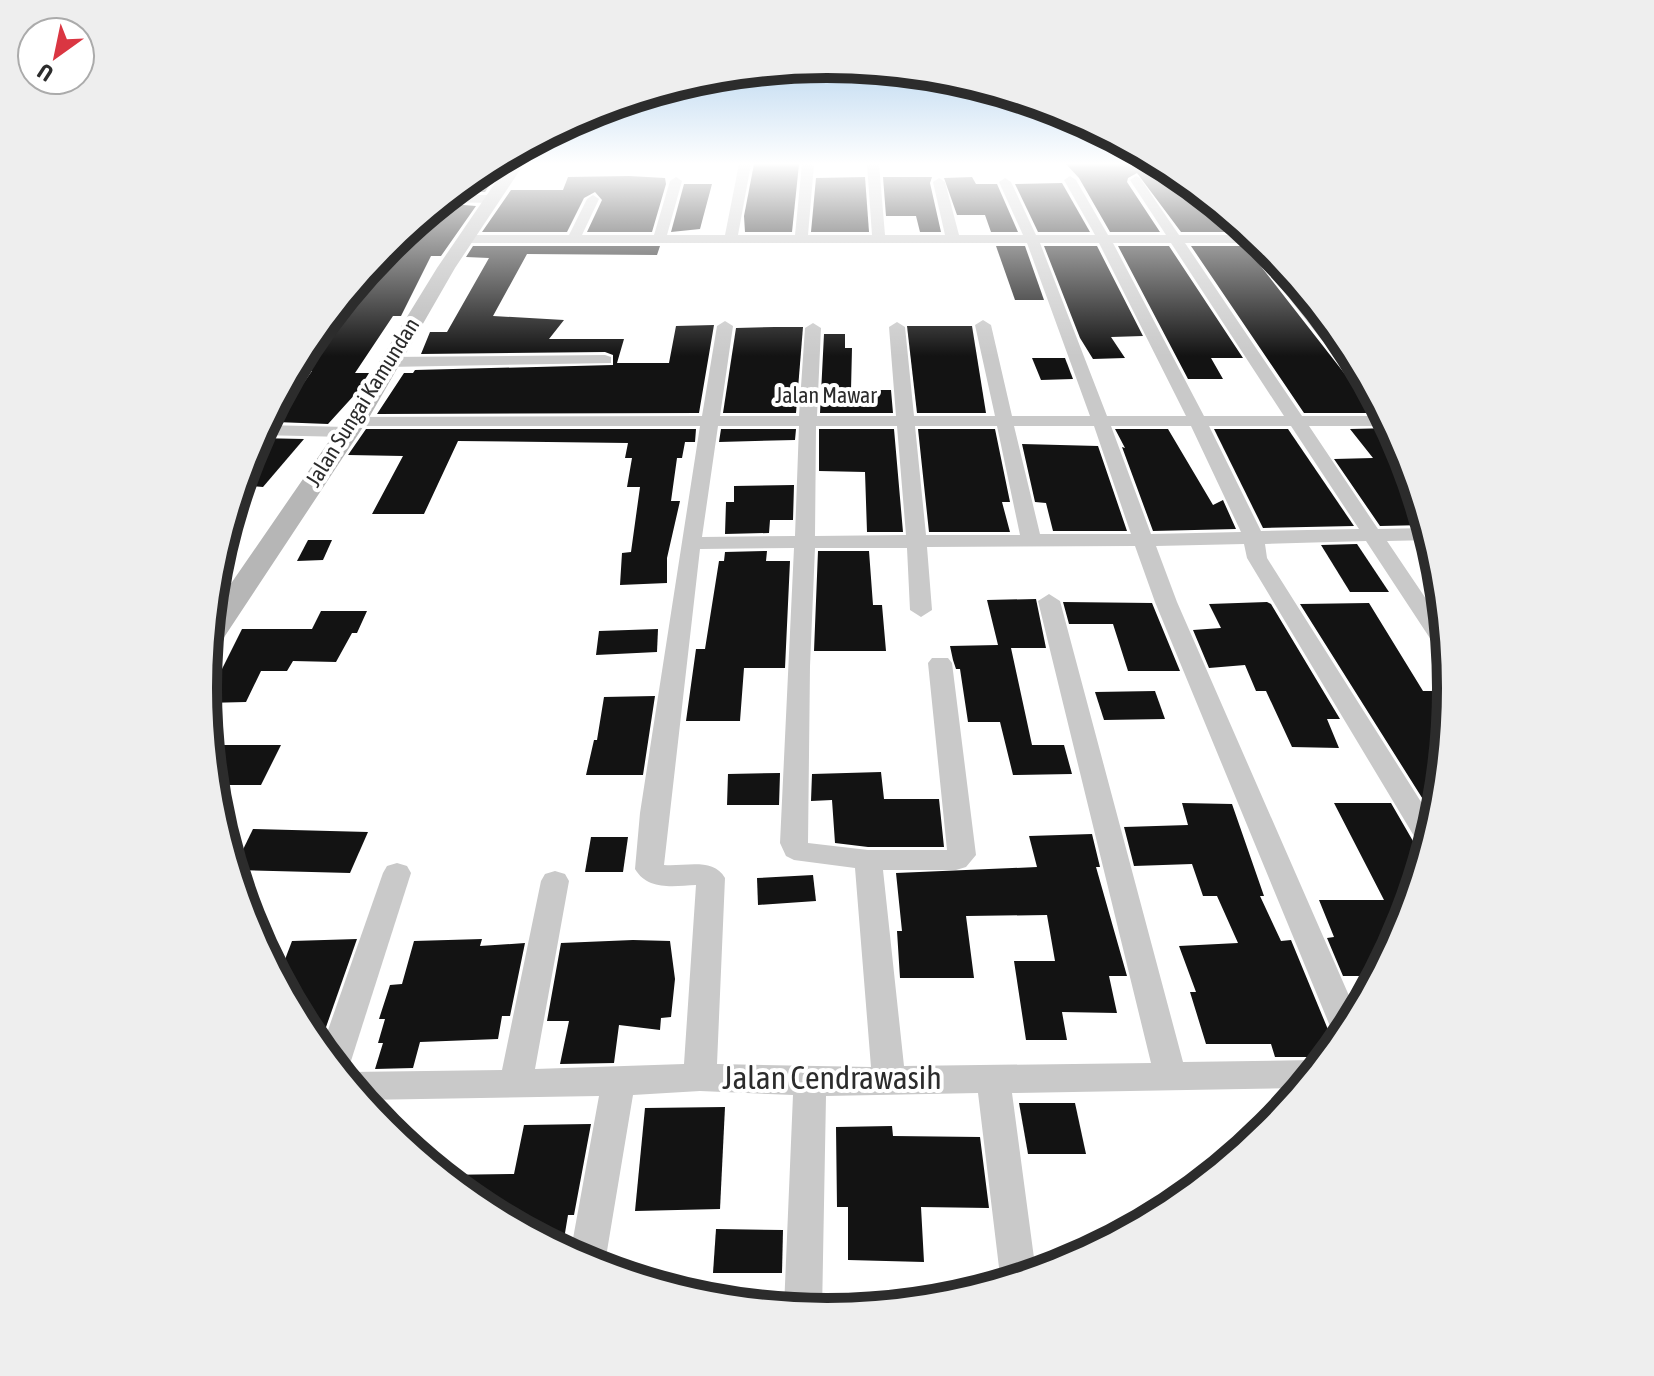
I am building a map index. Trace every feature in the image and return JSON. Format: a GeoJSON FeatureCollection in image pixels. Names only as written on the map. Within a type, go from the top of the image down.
{"type":"FeatureCollection","features":[{"type":"Feature","properties":{"kind":"main road","name":"Jalan Sungai Kamundan"},"geometry":{"type":"LineString","coordinates":[[221,620],[350,426],[474,228]]}},
{"type":"Feature","properties":{"kind":"street"},"geometry":{"type":"LineString","coordinates":[[574,239],[579,228]]}},
{"type":"Feature","properties":{"kind":"street"},"geometry":{"type":"LineString","coordinates":[[659,239],[662,228]]}},
{"type":"Feature","properties":{"kind":"street"},"geometry":{"type":"LineString","coordinates":[[731,239],[733,228]]}},
{"type":"Feature","properties":{"kind":"street"},"geometry":{"type":"LineString","coordinates":[[801,239],[802,228]]}},
{"type":"Feature","properties":{"kind":"street"},"geometry":{"type":"LineString","coordinates":[[878,228],[879,239]]}},
{"type":"Feature","properties":{"kind":"street"},"geometry":{"type":"LineString","coordinates":[[950,228],[953,239]]}},
{"type":"Feature","properties":{"kind":"street"},"geometry":{"type":"LineString","coordinates":[[1028,228],[1166,602],[1341,1015]]}},
{"type":"Feature","properties":{"kind":"street"},"geometry":{"type":"LineString","coordinates":[[1098,228],[1197,420],[1253,536],[1257,558],[1265,574],[1284,598],[1421,824]]}},
{"type":"Feature","properties":{"kind":"street"},"geometry":{"type":"LineString","coordinates":[[1168,228],[1434,628]]}},
{"type":"Feature","properties":{"kind":"street"},"geometry":{"type":"LineString","coordinates":[[467,239],[1239,239]]}},
{"type":"Feature","properties":{"kind":"street"},"geometry":{"type":"LineString","coordinates":[[983,325],[1031,540]]}},
{"type":"Feature","properties":{"kind":"street"},"geometry":{"type":"LineString","coordinates":[[700,1077],[711,878],[706,875],[660,876],[649,869],[691,543],[725,326]]}},
{"type":"Feature","properties":{"kind":"street"},"geometry":{"type":"LineString","coordinates":[[897,327],[918,540],[921,610]]}},
{"type":"Feature","properties":{"kind":"street"},"geometry":{"type":"LineString","coordinates":[[813,328],[798,666],[796,849],[804,853],[868,860],[956,860],[962,855],[940,663]]}},
{"type":"Feature","properties":{"kind":"street"},"geometry":{"type":"LineString","coordinates":[[388,362],[605,360]]}},
{"type":"Feature","properties":{"kind":"street","name":"Jalan Mawar"},"geometry":{"type":"LineString","coordinates":[[275,429],[709,419],[1375,421]]}},
{"type":"Feature","properties":{"kind":"street"},"geometry":{"type":"LineString","coordinates":[[691,543],[1143,540],[1417,534]]}},
{"type":"Feature","properties":{"kind":"street"},"geometry":{"type":"LineString","coordinates":[[1049,601],[1171,1078]]}},
{"type":"Feature","properties":{"kind":"street"},"geometry":{"type":"LineString","coordinates":[[868,860],[889,1080]]}},
{"type":"Feature","properties":{"kind":"street"},"geometry":{"type":"LineString","coordinates":[[337,1051],[397,873]]}},
{"type":"Feature","properties":{"kind":"street"},"geometry":{"type":"LineString","coordinates":[[516,1084],[555,881]]}},
{"type":"Feature","properties":{"kind":"street","name":"Jalan Cendrawasih"},"geometry":{"type":"LineString","coordinates":[[365,1086],[618,1082],[700,1077],[810,1082],[1299,1074]]}},
{"type":"Feature","properties":{"kind":"street"},"geometry":{"type":"LineString","coordinates":[[993,1078],[1017,1268]]}},
{"type":"Feature","properties":{"kind":"street"},"geometry":{"type":"LineString","coordinates":[[589,1250],[618,1082]]}},
{"type":"Feature","properties":{"kind":"street"},"geometry":{"type":"LineString","coordinates":[[803,1297],[810,1082]]}},
{"type":"Feature","properties":{"kind":"building"},"geometry":{"type":"Polygon","coordinates":[[[460,228],[441,256],[431,256],[401,316],[393,316],[355,373],[369,373],[358,391],[328,424],[278,422],[312,371],[307,371],[343,317],[368,286],[425,229],[460,228]]]}},
{"type":"Feature","properties":{"kind":"building"},"geometry":{"type":"Polygon","coordinates":[[[485,228],[569,228],[567,232],[482,232],[485,228]]]}},
{"type":"Feature","properties":{"kind":"building"},"geometry":{"type":"Polygon","coordinates":[[[589,228],[653,228],[652,232],[587,232],[589,228]]]}},
{"type":"Feature","properties":{"kind":"building"},"geometry":{"type":"Polygon","coordinates":[[[672,228],[700,228],[700,229],[671,232],[672,228]]]}},
{"type":"Feature","properties":{"kind":"building"},"geometry":{"type":"Polygon","coordinates":[[[745,228],[792,228],[792,232],[745,232],[745,228]]]}},
{"type":"Feature","properties":{"kind":"building"},"geometry":{"type":"Polygon","coordinates":[[[811,228],[869,228],[869,232],[811,232],[811,228]]]}},
{"type":"Feature","properties":{"kind":"building"},"geometry":{"type":"Polygon","coordinates":[[[919,228],[940,228],[941,232],[920,232],[919,228]]]}},
{"type":"Feature","properties":{"kind":"building"},"geometry":{"type":"Polygon","coordinates":[[[990,228],[1016,228],[1018,232],[991,232],[990,228]]]}},
{"type":"Feature","properties":{"kind":"building"},"geometry":{"type":"Polygon","coordinates":[[[1036,228],[1088,228],[1090,232],[1038,232],[1036,228]]]}},
{"type":"Feature","properties":{"kind":"building"},"geometry":{"type":"Polygon","coordinates":[[[1108,228],[1158,228],[1160,232],[1110,232],[1108,228]]]}},
{"type":"Feature","properties":{"kind":"building"},"geometry":{"type":"Polygon","coordinates":[[[1178,228],[1228,228],[1232,232],[1181,232],[1178,228]]]}},
{"type":"Feature","properties":{"kind":"building"},"geometry":{"type":"Polygon","coordinates":[[[473,246],[660,246],[657,255],[527,254],[493,316],[564,320],[549,339],[624,339],[617,363],[669,363],[676,326],[714,325],[699,413],[377,414],[404,373],[415,370],[613,365],[613,355],[605,352],[421,354],[430,332],[447,332],[489,258],[466,257],[473,246]]]}},
{"type":"Feature","properties":{"kind":"building"},"geometry":{"type":"Polygon","coordinates":[[[996,246],[1025,246],[1044,300],[1015,300],[996,246]]]}},
{"type":"Feature","properties":{"kind":"building"},"geometry":{"type":"Polygon","coordinates":[[[1044,246],[1097,246],[1143,336],[1111,337],[1125,358],[1093,359],[1080,338],[1044,246]]]}},
{"type":"Feature","properties":{"kind":"building"},"geometry":{"type":"Polygon","coordinates":[[[1118,246],[1169,246],[1243,358],[1211,358],[1223,379],[1188,379],[1118,246]]]}},
{"type":"Feature","properties":{"kind":"building"},"geometry":{"type":"Polygon","coordinates":[[[1191,246],[1245,246],[1362,396],[1371,413],[1304,413],[1191,246]]]}},
{"type":"Feature","properties":{"kind":"building"},"geometry":{"type":"Polygon","coordinates":[[[907,326],[972,326],[986,413],[917,413],[907,326]]]}},
{"type":"Feature","properties":{"kind":"building"},"geometry":{"type":"Polygon","coordinates":[[[803,327],[796,413],[723,413],[736,328],[803,327]]]}},
{"type":"Feature","properties":{"kind":"building"},"geometry":{"type":"Polygon","coordinates":[[[824,334],[845,334],[845,348],[852,348],[851,390],[891,390],[893,413],[820,413],[824,334]]]}},
{"type":"Feature","properties":{"kind":"building"},"geometry":{"type":"Polygon","coordinates":[[[1032,358],[1065,358],[1073,379],[1041,380],[1032,358]]]}},
{"type":"Feature","properties":{"kind":"building"},"geometry":{"type":"Polygon","coordinates":[[[1379,428],[1405,492],[1415,525],[1380,526],[1334,459],[1373,458],[1350,429],[1379,428]]]}},
{"type":"Feature","properties":{"kind":"building"},"geometry":{"type":"Polygon","coordinates":[[[366,429],[696,429],[695,442],[685,442],[682,458],[677,458],[671,501],[680,501],[667,558],[667,583],[620,585],[622,553],[631,552],[640,487],[627,487],[632,458],[625,458],[628,443],[458,441],[424,514],[372,514],[403,456],[348,455],[366,429]]]}},
{"type":"Feature","properties":{"kind":"building"},"geometry":{"type":"Polygon","coordinates":[[[721,429],[796,429],[795,440],[719,442],[721,429]]]}},
{"type":"Feature","properties":{"kind":"building"},"geometry":{"type":"Polygon","coordinates":[[[819,429],[894,429],[903,532],[867,532],[865,472],[819,471],[819,429]]]}},
{"type":"Feature","properties":{"kind":"building"},"geometry":{"type":"Polygon","coordinates":[[[918,429],[995,429],[1010,502],[1002,502],[1010,532],[929,532],[918,429]]]}},
{"type":"Feature","properties":{"kind":"building"},"geometry":{"type":"Polygon","coordinates":[[[1115,429],[1168,429],[1213,505],[1223,500],[1236,529],[1153,531],[1122,447],[1125,448],[1115,429]]]}},
{"type":"Feature","properties":{"kind":"building"},"geometry":{"type":"Polygon","coordinates":[[[1214,429],[1288,429],[1354,526],[1263,528],[1214,429]]]}},
{"type":"Feature","properties":{"kind":"building"},"geometry":{"type":"Polygon","coordinates":[[[271,438],[304,439],[263,487],[251,486],[271,438]]]}},
{"type":"Feature","properties":{"kind":"building"},"geometry":{"type":"Polygon","coordinates":[[[1022,444],[1098,446],[1127,531],[1053,531],[1046,503],[1035,502],[1022,444]]]}},
{"type":"Feature","properties":{"kind":"building"},"geometry":{"type":"Polygon","coordinates":[[[794,485],[793,520],[770,520],[769,533],[725,534],[726,502],[734,502],[734,486],[794,485]]]}},
{"type":"Feature","properties":{"kind":"building"},"geometry":{"type":"Polygon","coordinates":[[[308,540],[332,540],[323,560],[297,561],[308,540]]]}},
{"type":"Feature","properties":{"kind":"building"},"geometry":{"type":"Polygon","coordinates":[[[1357,544],[1389,592],[1350,592],[1321,545],[1357,544]]]}},
{"type":"Feature","properties":{"kind":"building"},"geometry":{"type":"Polygon","coordinates":[[[767,551],[766,561],[790,561],[785,668],[744,668],[740,721],[686,721],[696,649],[705,649],[719,561],[724,561],[725,552],[767,551]]]}},
{"type":"Feature","properties":{"kind":"building"},"geometry":{"type":"Polygon","coordinates":[[[818,551],[869,551],[873,605],[882,605],[886,651],[814,651],[818,551]]]}},
{"type":"Feature","properties":{"kind":"building"},"geometry":{"type":"Polygon","coordinates":[[[1036,599],[1046,648],[1011,648],[1032,745],[1064,745],[1072,774],[1013,775],[1000,722],[968,722],[960,669],[956,669],[950,646],[998,645],[987,600],[1036,599]]]}},
{"type":"Feature","properties":{"kind":"building"},"geometry":{"type":"Polygon","coordinates":[[[1063,602],[1152,603],[1180,671],[1128,671],[1113,624],[1069,624],[1063,602]]]}},
{"type":"Feature","properties":{"kind":"building"},"geometry":{"type":"Polygon","coordinates":[[[1267,602],[1340,719],[1327,719],[1339,748],[1292,747],[1266,691],[1256,691],[1245,665],[1209,668],[1193,630],[1221,628],[1209,604],[1267,602]]]}},
{"type":"Feature","properties":{"kind":"building"},"geometry":{"type":"Polygon","coordinates":[[[1369,603],[1423,691],[1437,691],[1432,768],[1426,804],[1300,604],[1369,603]]]}},
{"type":"Feature","properties":{"kind":"building"},"geometry":{"type":"Polygon","coordinates":[[[321,611],[367,611],[357,633],[352,633],[336,662],[293,661],[287,671],[261,671],[246,702],[217,703],[217,679],[242,629],[312,629],[321,611]]]}},
{"type":"Feature","properties":{"kind":"building"},"geometry":{"type":"Polygon","coordinates":[[[658,629],[657,652],[596,655],[599,631],[658,629]]]}},
{"type":"Feature","properties":{"kind":"building"},"geometry":{"type":"Polygon","coordinates":[[[1155,691],[1165,719],[1104,720],[1095,692],[1155,691]]]}},
{"type":"Feature","properties":{"kind":"building"},"geometry":{"type":"Polygon","coordinates":[[[655,696],[643,775],[586,775],[594,740],[597,740],[604,697],[655,696]]]}},
{"type":"Feature","properties":{"kind":"building"},"geometry":{"type":"Polygon","coordinates":[[[220,745],[281,745],[261,785],[225,785],[220,745]]]}},
{"type":"Feature","properties":{"kind":"building"},"geometry":{"type":"Polygon","coordinates":[[[881,772],[884,799],[939,799],[944,847],[868,847],[835,843],[832,800],[811,801],[812,774],[881,772]]]}},
{"type":"Feature","properties":{"kind":"building"},"geometry":{"type":"Polygon","coordinates":[[[780,773],[779,805],[727,805],[728,774],[780,773]]]}},
{"type":"Feature","properties":{"kind":"building"},"geometry":{"type":"Polygon","coordinates":[[[1182,803],[1232,804],[1264,896],[1260,896],[1281,941],[1291,940],[1330,1033],[1312,1057],[1275,1057],[1271,1044],[1206,1044],[1190,992],[1196,992],[1179,946],[1238,943],[1217,896],[1203,896],[1192,864],[1134,866],[1124,827],[1188,825],[1182,803]]]}},
{"type":"Feature","properties":{"kind":"building"},"geometry":{"type":"Polygon","coordinates":[[[1334,803],[1391,803],[1416,846],[1391,921],[1364,976],[1343,976],[1327,938],[1334,937],[1319,900],[1384,900],[1334,803]]]}},
{"type":"Feature","properties":{"kind":"building"},"geometry":{"type":"Polygon","coordinates":[[[253,829],[368,832],[350,873],[245,870],[240,855],[253,829]]]}},
{"type":"Feature","properties":{"kind":"building"},"geometry":{"type":"Polygon","coordinates":[[[1092,834],[1100,867],[1096,867],[1127,976],[1109,976],[1117,1013],[1062,1012],[1067,1040],[1026,1040],[1014,961],[1055,961],[1047,915],[966,916],[974,978],[900,978],[897,931],[902,931],[896,873],[1037,867],[1029,836],[1092,834]]]}},
{"type":"Feature","properties":{"kind":"building"},"geometry":{"type":"Polygon","coordinates":[[[591,837],[628,837],[623,872],[585,872],[591,837]]]}},
{"type":"Feature","properties":{"kind":"building"},"geometry":{"type":"Polygon","coordinates":[[[813,875],[816,901],[758,905],[757,878],[813,875]]]}},
{"type":"Feature","properties":{"kind":"building"},"geometry":{"type":"Polygon","coordinates":[[[357,939],[324,1033],[283,964],[292,941],[357,939]]]}},
{"type":"Feature","properties":{"kind":"building"},"geometry":{"type":"Polygon","coordinates":[[[482,939],[480,946],[525,943],[510,1016],[502,1016],[498,1039],[420,1042],[413,1068],[375,1069],[383,1043],[378,1043],[385,1019],[379,1019],[390,985],[402,984],[414,941],[482,939]]]}},
{"type":"Feature","properties":{"kind":"building"},"geometry":{"type":"Polygon","coordinates":[[[670,941],[675,979],[671,1017],[661,1018],[660,1030],[619,1025],[614,1063],[560,1064],[569,1021],[547,1021],[561,943],[670,941]]]}},
{"type":"Feature","properties":{"kind":"building"},"geometry":{"type":"Polygon","coordinates":[[[1019,1103],[1075,1103],[1086,1154],[1028,1154],[1019,1103]]]}},
{"type":"Feature","properties":{"kind":"building"},"geometry":{"type":"Polygon","coordinates":[[[725,1107],[720,1209],[635,1211],[645,1108],[725,1107]]]}},
{"type":"Feature","properties":{"kind":"building"},"geometry":{"type":"Polygon","coordinates":[[[591,1124],[574,1215],[568,1215],[564,1238],[522,1216],[460,1175],[514,1174],[524,1125],[591,1124]]]}},
{"type":"Feature","properties":{"kind":"building"},"geometry":{"type":"Polygon","coordinates":[[[892,1126],[893,1136],[980,1137],[989,1208],[921,1207],[924,1262],[848,1260],[848,1207],[837,1207],[836,1127],[892,1126]]]}},
{"type":"Feature","properties":{"kind":"building"},"geometry":{"type":"Polygon","coordinates":[[[716,1229],[783,1230],[782,1273],[713,1273],[716,1229]]]}}]}
